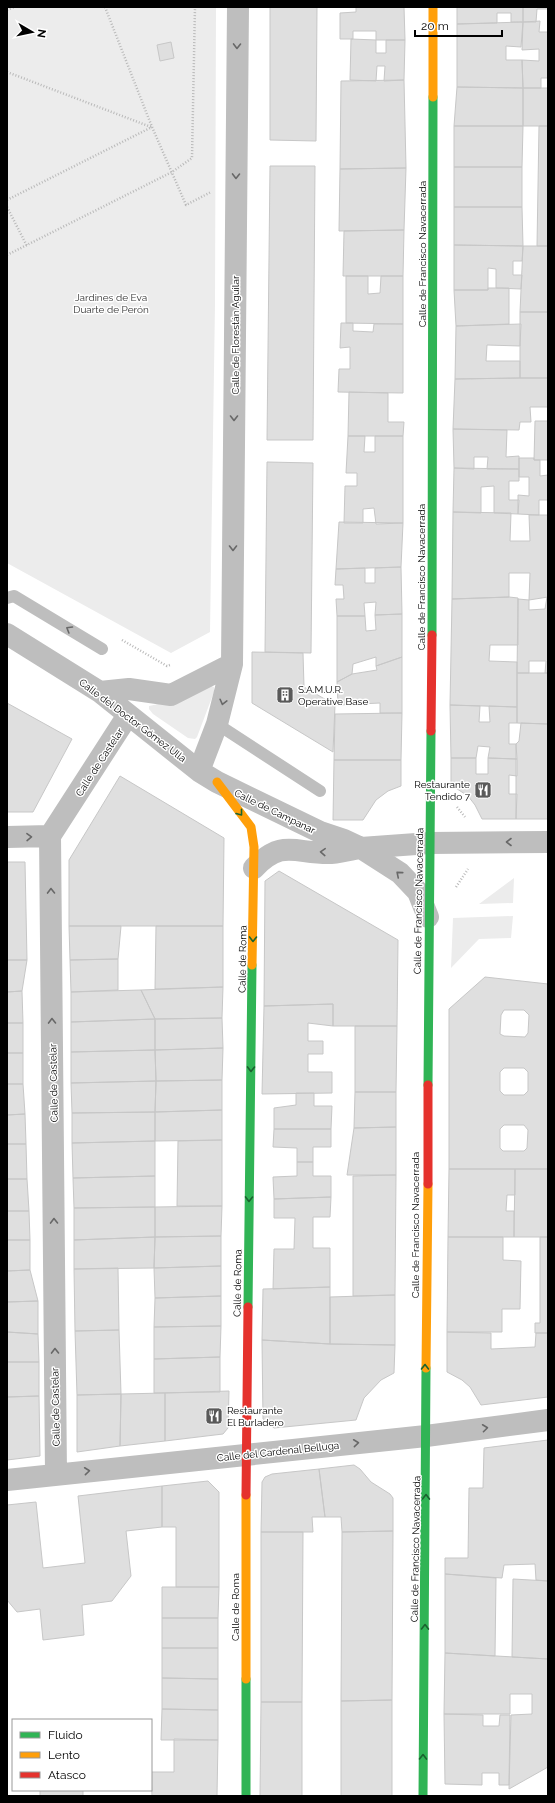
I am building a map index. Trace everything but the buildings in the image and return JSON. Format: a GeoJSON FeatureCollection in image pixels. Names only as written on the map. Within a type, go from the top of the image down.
{"type":"FeatureCollection","features":[{"type":"Feature","properties":{"kind":"street","name":"Calle de Florestán Aguilar"},"geometry":{"type":"LineString","coordinates":[[208,777],[217,724],[232,664],[238,7]]}},
{"type":"Feature","properties":{"kind":"street","name":"Calle de Francisco Navacerrada"},"geometry":{"type":"LineString","coordinates":[[423,1796],[428,917],[433,464],[433,7]]}},
{"type":"Feature","properties":{"kind":"street","name":"Calle del Doctor Gómez Ulla"},"geometry":{"type":"LineString","coordinates":[[7,634],[100,692],[128,716],[208,777]]}},
{"type":"Feature","properties":{"kind":"street"},"geometry":{"type":"LineString","coordinates":[[100,692],[129,689],[171,695],[232,664]]}},
{"type":"Feature","properties":{"kind":"street","name":"Calle de Castelar"},"geometry":{"type":"LineString","coordinates":[[56,1474],[50,836],[128,716]]}},
{"type":"Feature","properties":{"kind":"street","name":"Calle de Campanar"},"geometry":{"type":"LineString","coordinates":[[208,777],[302,825],[361,848],[430,843],[548,842]]}},
{"type":"Feature","properties":{"kind":"street","name":"Calle de Roma"},"geometry":{"type":"LineString","coordinates":[[208,777],[251,827],[254,847],[246,1454],[246,1796]]}},
{"type":"Feature","properties":{"kind":"street"},"geometry":{"type":"LineString","coordinates":[[7,837],[50,836]]}},
{"type":"Feature","properties":{"kind":"street"},"geometry":{"type":"LineString","coordinates":[[254,868],[266,856],[282,849],[328,853],[361,848],[400,873],[418,892],[428,917]]}},
{"type":"Feature","properties":{"kind":"street","name":"Calle del Cardenal Belluga"},"geometry":{"type":"LineString","coordinates":[[7,1480],[426,1436],[548,1420]]}},
{"type":"Feature","properties":{"kind":"lane"},"geometry":{"type":"LineString","coordinates":[[7,598],[14,596],[102,649]]}},
{"type":"Feature","properties":{"kind":"lane"},"geometry":{"type":"LineString","coordinates":[[217,724],[320,791]]}},
{"type":"Feature","properties":{"kind":"path"},"geometry":{"type":"LineString","coordinates":[[7,10],[14,7]]}},
{"type":"Feature","properties":{"kind":"path"},"geometry":{"type":"LineString","coordinates":[[105,7],[152,127],[186,205],[214,190]]}},
{"type":"Feature","properties":{"kind":"path"},"geometry":{"type":"LineString","coordinates":[[7,255],[172,172],[192,158],[195,7]]}},
{"type":"Feature","properties":{"kind":"path"},"geometry":{"type":"LineString","coordinates":[[7,72],[152,127]]}},
{"type":"Feature","properties":{"kind":"path"},"geometry":{"type":"LineString","coordinates":[[7,200],[152,127]]}},
{"type":"Feature","properties":{"kind":"path"},"geometry":{"type":"LineString","coordinates":[[7,207],[27,246]]}},
{"type":"Feature","properties":{"kind":"green space","name":"Jardines de Eva Duarte de Perón"},"geometry":{"type":"Polygon","coordinates":[[[7,7],[216,7],[215,304],[210,632],[171,653],[7,563],[7,7]]]}},
{"type":"Feature","properties":{"kind":"green space"},"geometry":{"type":"Polygon","coordinates":[[[211,686],[214,687],[214,692],[195,739],[188,738],[153,714],[149,709],[149,706],[163,703],[211,686]]]}},
{"type":"Feature","properties":{"kind":"green space"},"geometry":{"type":"Polygon","coordinates":[[[514,878],[513,903],[479,904],[514,878]]]}},
{"type":"Feature","properties":{"kind":"green space"},"geometry":{"type":"Polygon","coordinates":[[[513,916],[511,938],[479,939],[451,968],[453,918],[513,916]]]}},
{"type":"Feature","properties":{"kind":"traffic: fast"},"geometry":{"type":"LineString","coordinates":[[432,635],[433,97]]}},
{"type":"Feature","properties":{"kind":"traffic: fast"},"geometry":{"type":"LineString","coordinates":[[428,1085],[431,731]]}},
{"type":"Feature","properties":{"kind":"traffic: fast"},"geometry":{"type":"LineString","coordinates":[[248,1307],[252,965]]}},
{"type":"Feature","properties":{"kind":"traffic: fast"},"geometry":{"type":"LineString","coordinates":[[423,1796],[426,1368]]}},
{"type":"Feature","properties":{"kind":"traffic: fast"},"geometry":{"type":"LineString","coordinates":[[246,1679],[246,1796]]}},
{"type":"Feature","properties":{"kind":"traffic: slow"},"geometry":{"type":"LineString","coordinates":[[433,7],[433,97]]}},
{"type":"Feature","properties":{"kind":"traffic: slow"},"geometry":{"type":"LineString","coordinates":[[217,782],[251,827],[254,847],[252,965]]}},
{"type":"Feature","properties":{"kind":"traffic: slow"},"geometry":{"type":"LineString","coordinates":[[426,1368],[428,1184]]}},
{"type":"Feature","properties":{"kind":"traffic: slow"},"geometry":{"type":"LineString","coordinates":[[246,1495],[246,1679]]}},
{"type":"Feature","properties":{"kind":"traffic: jam"},"geometry":{"type":"LineString","coordinates":[[431,731],[432,635]]}},
{"type":"Feature","properties":{"kind":"traffic: jam"},"geometry":{"type":"LineString","coordinates":[[428,1085],[428,1184]]}},
{"type":"Feature","properties":{"kind":"traffic: jam"},"geometry":{"type":"LineString","coordinates":[[246,1495],[248,1307]]}},
{"type":"Feature","properties":{"kind":"place","name":"S.A.M.U.R. Operative Base"},"geometry":{"type":"Point","coordinates":[285,695]}},
{"type":"Feature","properties":{"kind":"place","name":"Restaurante Tendido 7"},"geometry":{"type":"Point","coordinates":[483,790]}},
{"type":"Feature","properties":{"kind":"place","name":"Restaurante El Burladero"},"geometry":{"type":"Point","coordinates":[214,1416]}}]}
